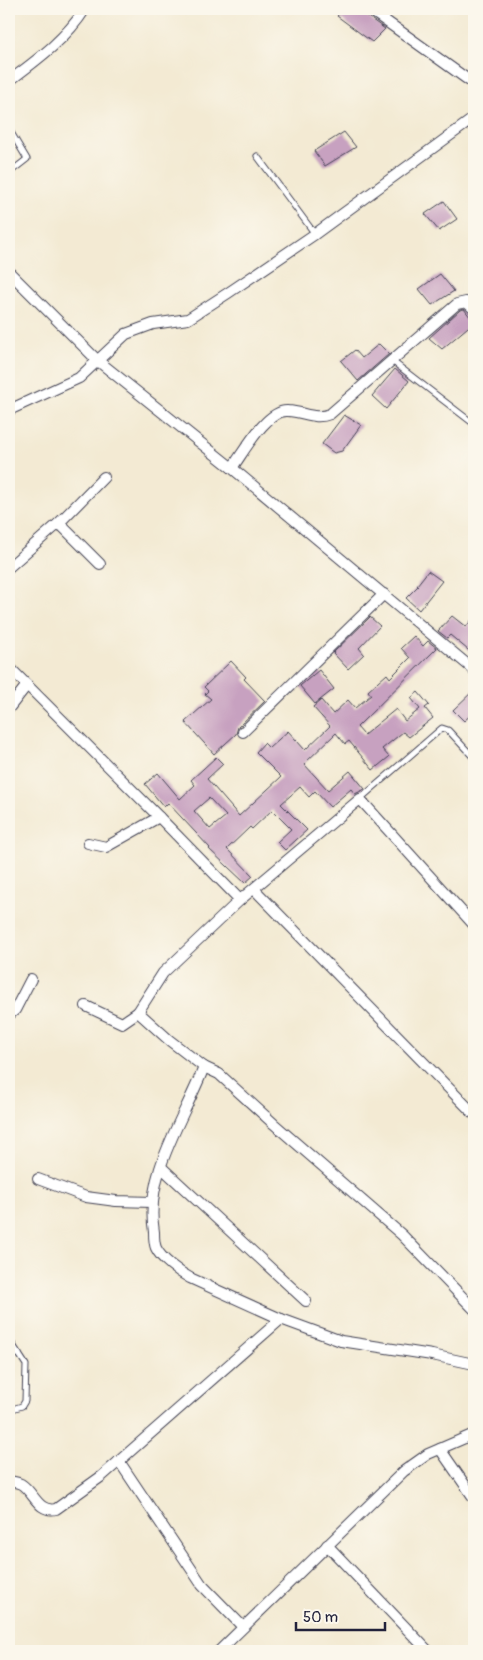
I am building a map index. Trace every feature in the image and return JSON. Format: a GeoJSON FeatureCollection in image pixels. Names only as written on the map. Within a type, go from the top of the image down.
{"type":"FeatureCollection","features":[{"type":"Feature","properties":{"kind":"street"},"geometry":{"type":"LineString","coordinates":[[9,81],[40,58],[77,22],[85,9]]}},
{"type":"Feature","properties":{"kind":"street"},"geometry":{"type":"LineString","coordinates":[[369,9],[474,84]]}},
{"type":"Feature","properties":{"kind":"street"},"geometry":{"type":"LineString","coordinates":[[9,410],[80,378],[126,334],[153,324],[188,319],[314,234],[474,118]]}},
{"type":"Feature","properties":{"kind":"street"},"geometry":{"type":"LineString","coordinates":[[9,272],[97,360],[232,468],[474,670]]}},
{"type":"Feature","properties":{"kind":"street"},"geometry":{"type":"LineString","coordinates":[[232,468],[270,417],[285,410],[320,418],[330,414],[458,304],[466,302],[474,310]]}},
{"type":"Feature","properties":{"kind":"street"},"geometry":{"type":"LineString","coordinates":[[9,567],[59,523],[104,477]]}},
{"type":"Feature","properties":{"kind":"street"},"geometry":{"type":"LineString","coordinates":[[59,523],[100,564]]}},
{"type":"Feature","properties":{"kind":"street"},"geometry":{"type":"LineString","coordinates":[[243,732],[384,594]]}},
{"type":"Feature","properties":{"kind":"street"},"geometry":{"type":"LineString","coordinates":[[9,667],[159,816],[240,900]]}},
{"type":"Feature","properties":{"kind":"street"},"geometry":{"type":"LineString","coordinates":[[9,708],[27,685]]}},
{"type":"Feature","properties":{"kind":"street"},"geometry":{"type":"LineString","coordinates":[[86,1006],[122,1023],[138,1012],[163,973],[240,900],[360,799],[474,925]]}},
{"type":"Feature","properties":{"kind":"street"},"geometry":{"type":"LineString","coordinates":[[88,843],[106,847],[159,816]]}},
{"type":"Feature","properties":{"kind":"street"},"geometry":{"type":"LineString","coordinates":[[254,889],[474,1114]]}},
{"type":"Feature","properties":{"kind":"street"},"geometry":{"type":"LineString","coordinates":[[9,1014],[15,1010],[31,978]]}},
{"type":"Feature","properties":{"kind":"street"},"geometry":{"type":"LineString","coordinates":[[138,1012],[169,1040],[204,1067],[219,1074],[402,1235],[474,1309]]}},
{"type":"Feature","properties":{"kind":"street"},"geometry":{"type":"LineString","coordinates":[[204,1067],[161,1167],[152,1202],[156,1248],[178,1271],[190,1278],[281,1319],[341,1341],[432,1355],[474,1364]]}},
{"type":"Feature","properties":{"kind":"street"},"geometry":{"type":"LineString","coordinates":[[161,1167],[306,1301]]}},
{"type":"Feature","properties":{"kind":"street"},"geometry":{"type":"LineString","coordinates":[[38,1179],[86,1197],[116,1201],[152,1202]]}},
{"type":"Feature","properties":{"kind":"street"},"geometry":{"type":"LineString","coordinates":[[9,1481],[22,1485],[45,1509],[56,1509],[102,1476],[281,1319]]}},
{"type":"Feature","properties":{"kind":"street"},"geometry":{"type":"LineString","coordinates":[[219,1651],[404,1471],[440,1448],[474,1434]]}},
{"type":"Feature","properties":{"kind":"street"},"geometry":{"type":"LineString","coordinates":[[440,1448],[474,1498]]}},
{"type":"Feature","properties":{"kind":"street"},"geometry":{"type":"LineString","coordinates":[[119,1461],[202,1585],[243,1627]]}},
{"type":"Feature","properties":{"kind":"street"},"geometry":{"type":"LineString","coordinates":[[327,1545],[428,1651]]}},
{"type":"Feature","properties":{"kind":"lane"},"geometry":{"type":"LineString","coordinates":[[9,129],[27,160],[9,173]]}},
{"type":"Feature","properties":{"kind":"lane"},"geometry":{"type":"LineString","coordinates":[[257,156],[314,234]]}},
{"type":"Feature","properties":{"kind":"lane"},"geometry":{"type":"LineString","coordinates":[[392,361],[474,424]]}},
{"type":"Feature","properties":{"kind":"lane"},"geometry":{"type":"LineString","coordinates":[[360,799],[442,728],[448,730],[474,758]]}},
{"type":"Feature","properties":{"kind":"lane"},"geometry":{"type":"LineString","coordinates":[[9,1339],[26,1365],[24,1402],[22,1406],[9,1410]]}},
{"type":"Feature","properties":{"kind":"lane"},"geometry":{"type":"LineString","coordinates":[[9,1354],[19,1354]]}},
{"type":"Feature","properties":{"kind":"building"},"geometry":{"type":"Polygon","coordinates":[[[344,9],[362,9],[365,15],[385,29],[372,42],[337,16],[344,9]]]}},
{"type":"Feature","properties":{"kind":"building"},"geometry":{"type":"Polygon","coordinates":[[[344,132],[356,147],[325,166],[314,151],[344,132]]]}},
{"type":"Feature","properties":{"kind":"building"},"geometry":{"type":"Polygon","coordinates":[[[444,201],[457,219],[439,231],[425,214],[444,201]]]}},
{"type":"Feature","properties":{"kind":"building"},"geometry":{"type":"Polygon","coordinates":[[[440,274],[454,291],[432,305],[419,289],[440,274]]]}},
{"type":"Feature","properties":{"kind":"building"},"geometry":{"type":"Polygon","coordinates":[[[464,309],[474,322],[442,349],[429,338],[460,310],[464,309]]]}},
{"type":"Feature","properties":{"kind":"building"},"geometry":{"type":"Polygon","coordinates":[[[379,344],[389,354],[358,381],[341,361],[355,350],[362,358],[379,344]]]}},
{"type":"Feature","properties":{"kind":"building"},"geometry":{"type":"Polygon","coordinates":[[[395,369],[409,381],[386,409],[372,396],[395,369]]]}},
{"type":"Feature","properties":{"kind":"building"},"geometry":{"type":"Polygon","coordinates":[[[344,415],[361,425],[342,451],[334,453],[322,444],[344,415]]]}},
{"type":"Feature","properties":{"kind":"building"},"geometry":{"type":"Polygon","coordinates":[[[428,571],[442,581],[419,610],[406,598],[418,586],[428,571]]]}},
{"type":"Feature","properties":{"kind":"building"},"geometry":{"type":"Polygon","coordinates":[[[452,616],[466,627],[474,617],[474,655],[450,635],[447,638],[438,631],[452,616]]]}},
{"type":"Feature","properties":{"kind":"building"},"geometry":{"type":"Polygon","coordinates":[[[370,617],[380,626],[359,648],[364,654],[348,669],[333,653],[370,617]]]}},
{"type":"Feature","properties":{"kind":"building"},"geometry":{"type":"Polygon","coordinates":[[[414,636],[423,646],[428,641],[437,648],[357,727],[364,735],[396,709],[405,721],[420,709],[411,698],[418,692],[429,705],[425,708],[433,718],[409,737],[403,732],[382,749],[389,757],[373,770],[349,741],[345,744],[336,733],[304,764],[328,790],[350,771],[365,789],[355,794],[351,789],[330,807],[315,791],[309,797],[300,787],[281,804],[307,830],[285,850],[277,842],[291,829],[272,810],[252,829],[250,827],[227,849],[253,876],[245,883],[209,849],[168,803],[164,807],[145,784],[158,773],[180,799],[195,785],[191,780],[216,757],[223,764],[207,779],[239,816],[281,777],[256,752],[264,743],[269,748],[288,731],[305,750],[330,726],[313,707],[321,700],[333,714],[348,700],[355,708],[371,695],[368,691],[387,674],[390,678],[410,658],[401,648],[414,636]],[[209,798],[194,811],[210,829],[226,816],[209,798]]]}},
{"type":"Feature","properties":{"kind":"building"},"geometry":{"type":"Polygon","coordinates":[[[231,661],[246,677],[244,679],[265,701],[238,727],[236,734],[214,754],[185,722],[211,699],[205,694],[208,691],[204,687],[231,661]]]}},
{"type":"Feature","properties":{"kind":"building"},"geometry":{"type":"Polygon","coordinates":[[[319,670],[334,689],[315,704],[300,686],[319,670]]]}},
{"type":"Feature","properties":{"kind":"building"},"geometry":{"type":"Polygon","coordinates":[[[474,690],[474,712],[464,721],[453,710],[474,690]]]}}]}
